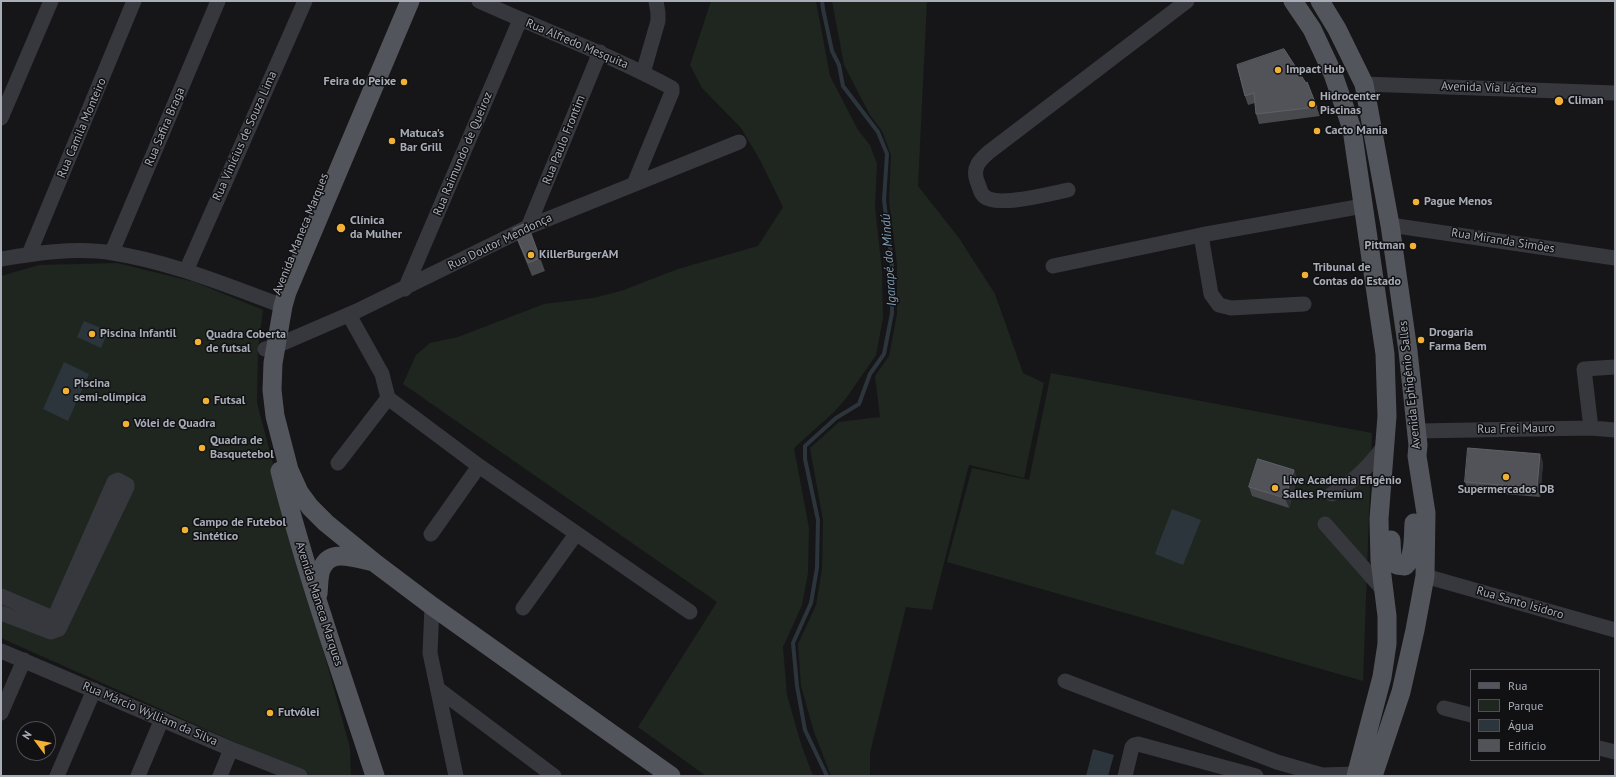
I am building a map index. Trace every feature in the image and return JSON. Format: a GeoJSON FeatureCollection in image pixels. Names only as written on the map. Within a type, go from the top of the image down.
{"type":"FeatureCollection","features":[{"type":"Feature","properties":{"kind":"main road","name":"Avenida Maneca Marques"},"geometry":{"type":"LineString","coordinates":[[375,776],[317,601],[292,518],[266,416],[263,378],[283,275],[398,1]]}},
{"type":"Feature","properties":{"kind":"main road","name":"Avenida Maneca Marques"},"geometry":{"type":"LineString","coordinates":[[278,304],[287,292],[410,1]]}},
{"type":"Feature","properties":{"kind":"main road","name":"Avenida Ephigênio Salles"},"geometry":{"type":"LineString","coordinates":[[1293,1],[1312,29],[1330,68],[1352,129],[1385,354],[1386,416],[1379,519],[1380,560],[1387,616],[1387,644],[1382,677],[1362,775]]}},
{"type":"Feature","properties":{"kind":"main road","name":"Avenida Ephigênio Salles"},"geometry":{"type":"LineString","coordinates":[[1320,1],[1337,30],[1364,84],[1390,224],[1408,351],[1417,456],[1426,513],[1425,576],[1401,692],[1362,775]]}},
{"type":"Feature","properties":{"kind":"main road","name":"Avenida Maneca Marques"},"geometry":{"type":"LineString","coordinates":[[270,347],[273,364],[272,390],[275,416],[293,481],[310,507],[326,523],[375,563],[432,606],[671,776]]}},
{"type":"Feature","properties":{"kind":"main road"},"geometry":{"type":"LineString","coordinates":[[1386,416],[1391,557],[1394,563],[1400,566],[1407,564],[1412,549],[1417,456]]}},
{"type":"Feature","properties":{"kind":"main road"},"geometry":{"type":"LineString","coordinates":[[317,601],[322,566],[330,558],[342,556],[375,563]]}},
{"type":"Feature","properties":{"kind":"street"},"geometry":{"type":"LineString","coordinates":[[1,118],[51,1]]}},
{"type":"Feature","properties":{"kind":"street","name":"Rua Camila Monteiro"},"geometry":{"type":"LineString","coordinates":[[29,254],[134,1]]}},
{"type":"Feature","properties":{"kind":"street","name":"Rua Safira Braga"},"geometry":{"type":"LineString","coordinates":[[112,252],[218,1]]}},
{"type":"Feature","properties":{"kind":"street","name":"Rua Vinícius de Souza Lima"},"geometry":{"type":"LineString","coordinates":[[186,271],[305,1]]}},
{"type":"Feature","properties":{"kind":"street","name":"Rua Alfredo Mesquita"},"geometry":{"type":"LineString","coordinates":[[479,1],[520,20],[600,52],[643,73],[672,90],[634,184]]}},
{"type":"Feature","properties":{"kind":"street"},"geometry":{"type":"LineString","coordinates":[[643,73],[658,21],[656,1]]}},
{"type":"Feature","properties":{"kind":"street"},"geometry":{"type":"LineString","coordinates":[[1068,190],[1015,201],[988,199],[982,195],[976,177],[976,167],[980,160],[989,152],[1187,1]]}},
{"type":"Feature","properties":{"kind":"street","name":"Rua Raimundo de Queiroz"},"geometry":{"type":"LineString","coordinates":[[405,289],[520,20]]}},
{"type":"Feature","properties":{"kind":"street","name":"Rua Paulo Frontim"},"geometry":{"type":"LineString","coordinates":[[528,227],[600,52]]}},
{"type":"Feature","properties":{"kind":"street","name":"Avenida Vía Láctea"},"geometry":{"type":"LineString","coordinates":[[1364,84],[1615,93]]}},
{"type":"Feature","properties":{"kind":"street","name":"Rua Doutor Mendonça"},"geometry":{"type":"LineString","coordinates":[[270,347],[349,315],[405,289],[528,227],[739,142]]}},
{"type":"Feature","properties":{"kind":"street"},"geometry":{"type":"LineString","coordinates":[[1053,266],[1201,235],[1363,206]]}},
{"type":"Feature","properties":{"kind":"street","name":"Rua Miranda Simões"},"geometry":{"type":"LineString","coordinates":[[1390,224],[1615,258]]}},
{"type":"Feature","properties":{"kind":"street"},"geometry":{"type":"LineString","coordinates":[[1201,235],[1211,294],[1218,305],[1231,308],[1304,304]]}},
{"type":"Feature","properties":{"kind":"street"},"geometry":{"type":"LineString","coordinates":[[1,259],[67,250],[112,252],[186,271],[278,304]]}},
{"type":"Feature","properties":{"kind":"street"},"geometry":{"type":"LineString","coordinates":[[349,315],[382,374],[388,398],[479,466],[690,612]]}},
{"type":"Feature","properties":{"kind":"street"},"geometry":{"type":"LineString","coordinates":[[1591,428],[1584,369],[1615,368]]}},
{"type":"Feature","properties":{"kind":"street"},"geometry":{"type":"LineString","coordinates":[[338,462],[388,398]]}},
{"type":"Feature","properties":{"kind":"street","name":"Rua Frei Mauro"},"geometry":{"type":"LineString","coordinates":[[1416,431],[1591,428],[1615,430]]}},
{"type":"Feature","properties":{"kind":"street"},"geometry":{"type":"LineString","coordinates":[[1332,494],[1349,484],[1371,464],[1384,446]]}},
{"type":"Feature","properties":{"kind":"street"},"geometry":{"type":"LineString","coordinates":[[431,534],[479,466]]}},
{"type":"Feature","properties":{"kind":"street"},"geometry":{"type":"LineString","coordinates":[[1,596],[50,617],[55,616],[115,481],[118,480],[127,485],[58,629],[51,632],[1,613]]}},
{"type":"Feature","properties":{"kind":"street"},"geometry":{"type":"LineString","coordinates":[[1325,524],[1385,592]]}},
{"type":"Feature","properties":{"kind":"street"},"geometry":{"type":"LineString","coordinates":[[523,608],[576,534]]}},
{"type":"Feature","properties":{"kind":"street","name":"Rua Santo Isidoro"},"geometry":{"type":"LineString","coordinates":[[1425,576],[1615,630]]}},
{"type":"Feature","properties":{"kind":"street"},"geometry":{"type":"LineString","coordinates":[[432,606],[430,654],[456,776]]}},
{"type":"Feature","properties":{"kind":"street","name":"Rua Márcio Wylliam da Silva"},"geometry":{"type":"LineString","coordinates":[[1,651],[231,749],[300,776]]}},
{"type":"Feature","properties":{"kind":"street"},"geometry":{"type":"LineString","coordinates":[[1,713],[24,660]]}},
{"type":"Feature","properties":{"kind":"street"},"geometry":{"type":"LineString","coordinates":[[1065,681],[1277,762],[1322,775],[1362,775]]}},
{"type":"Feature","properties":{"kind":"street"},"geometry":{"type":"LineString","coordinates":[[438,689],[554,776]]}},
{"type":"Feature","properties":{"kind":"street"},"geometry":{"type":"LineString","coordinates":[[56,776],[94,690]]}},
{"type":"Feature","properties":{"kind":"street"},"geometry":{"type":"LineString","coordinates":[[1444,708],[1470,715]]}},
{"type":"Feature","properties":{"kind":"street"},"geometry":{"type":"LineString","coordinates":[[138,776],[162,719]]}},
{"type":"Feature","properties":{"kind":"street"},"geometry":{"type":"LineString","coordinates":[[1125,776],[1132,747],[1134,744],[1138,744],[1256,776]]}},
{"type":"Feature","properties":{"kind":"street"},"geometry":{"type":"LineString","coordinates":[[1600,748],[1615,752]]}},
{"type":"Feature","properties":{"kind":"street"},"geometry":{"type":"LineString","coordinates":[[220,776],[231,749]]}},
{"type":"Feature","properties":{"kind":"green space"},"geometry":{"type":"Polygon","coordinates":[[[711,1],[816,1],[830,76],[858,130],[870,145],[877,164],[875,207],[882,271],[883,318],[876,355],[847,397],[835,411],[794,448],[809,528],[808,573],[802,605],[783,647],[787,695],[801,744],[813,776],[706,776],[638,727],[717,602],[403,384],[416,355],[430,343],[458,337],[544,304],[593,298],[621,291],[678,269],[758,246],[783,207],[760,160],[741,128],[702,88],[690,65],[711,1]]]}},
{"type":"Feature","properties":{"kind":"green space"},"geometry":{"type":"Polygon","coordinates":[[[832,1],[927,1],[918,186],[959,238],[995,294],[1023,373],[1044,383],[1024,478],[969,465],[932,610],[906,607],[870,753],[870,776],[831,776],[814,732],[801,686],[798,644],[816,605],[822,569],[823,520],[810,448],[839,422],[880,417],[875,376],[889,356],[897,314],[897,264],[889,201],[891,155],[882,131],[870,115],[844,65],[832,1]]]}},
{"type":"Feature","properties":{"kind":"green space"},"geometry":{"type":"Polygon","coordinates":[[[117,263],[195,282],[263,310],[258,349],[257,403],[350,748],[351,776],[311,776],[1,638],[1,276],[39,265],[117,263]]]}},
{"type":"Feature","properties":{"kind":"green space"},"geometry":{"type":"Polygon","coordinates":[[[1051,373],[1372,433],[1363,681],[947,562],[972,468],[1029,480],[1051,373]]]}},
{"type":"Feature","properties":{"kind":"water","name":"Piscina Infantil"},"geometry":{"type":"Polygon","coordinates":[[[84,321],[108,331],[101,348],[77,337],[84,321]]]}},
{"type":"Feature","properties":{"kind":"water","name":"Piscina semi-olímpica"},"geometry":{"type":"Polygon","coordinates":[[[64,362],[89,374],[68,421],[43,409],[64,362]]]}},
{"type":"Feature","properties":{"kind":"water"},"geometry":{"type":"Polygon","coordinates":[[[1172,509],[1201,520],[1183,565],[1155,554],[1172,509]]]}},
{"type":"Feature","properties":{"kind":"water"},"geometry":{"type":"Polygon","coordinates":[[[1093,749],[1114,755],[1108,776],[1086,776],[1093,749]]]}},
{"type":"Feature","properties":{"kind":"building"},"geometry":{"type":"Polygon","coordinates":[[[1284,49],[1306,83],[1307,82],[1317,107],[1256,114],[1254,93],[1245,96],[1237,65],[1284,49]]]}},
{"type":"Feature","properties":{"kind":"building","name":"KillerBurgerAM"},"geometry":{"type":"Polygon","coordinates":[[[527,223],[540,258],[528,263],[513,229],[527,223]]]}},
{"type":"Feature","properties":{"kind":"building","name":"Supermercados DB"},"geometry":{"type":"Polygon","coordinates":[[[1468,448],[1540,454],[1537,488],[1465,482],[1468,448]]]}},
{"type":"Feature","properties":{"kind":"building","name":"Live Academia Efigênio Salles Premium"},"geometry":{"type":"Polygon","coordinates":[[[1258,459],[1294,470],[1285,498],[1249,487],[1258,459]]]}},
{"type":"Feature","properties":{"kind":"waterway","name":"Igarapé do Mindú"},"geometry":{"type":"LineString","coordinates":[[822,1],[832,51],[839,65],[843,86],[878,132],[887,154],[884,200],[892,263],[892,313],[884,354],[870,374],[859,404],[836,418],[805,446],[805,459],[818,520],[817,568],[811,603],[793,643],[797,686],[805,730],[827,776]]}},
{"type":"Feature","properties":{"kind":"place","name":"Impact Hub"},"geometry":{"type":"Point","coordinates":[1278,70]}},
{"type":"Feature","properties":{"kind":"place","name":"Feira do Peixe"},"geometry":{"type":"Point","coordinates":[404,82]}},
{"type":"Feature","properties":{"kind":"place","name":"Climan"},"geometry":{"type":"Point","coordinates":[1559,101]}},
{"type":"Feature","properties":{"kind":"place","name":"Hidrocenter Piscinas"},"geometry":{"type":"Point","coordinates":[1312,104]}},
{"type":"Feature","properties":{"kind":"place","name":"Cacto Mania"},"geometry":{"type":"Point","coordinates":[1317,131]}},
{"type":"Feature","properties":{"kind":"place","name":"Matuca's Bar Grill"},"geometry":{"type":"Point","coordinates":[392,141]}},
{"type":"Feature","properties":{"kind":"place","name":"Pague Menos"},"geometry":{"type":"Point","coordinates":[1416,202]}},
{"type":"Feature","properties":{"kind":"place","name":"Clínica da Mulher"},"geometry":{"type":"Point","coordinates":[341,228]}},
{"type":"Feature","properties":{"kind":"place","name":"Pittman"},"geometry":{"type":"Point","coordinates":[1413,246]}},
{"type":"Feature","properties":{"kind":"place","name":"KillerBurgerAM"},"geometry":{"type":"Point","coordinates":[531,255]}},
{"type":"Feature","properties":{"kind":"place","name":"Tribunal de Contas do Estado"},"geometry":{"type":"Point","coordinates":[1305,275]}},
{"type":"Feature","properties":{"kind":"place","name":"Piscina Infantil"},"geometry":{"type":"Point","coordinates":[92,334]}},
{"type":"Feature","properties":{"kind":"place","name":"Drogaria Farma Bem"},"geometry":{"type":"Point","coordinates":[1421,340]}},
{"type":"Feature","properties":{"kind":"place","name":"Quadra Coberta de futsal"},"geometry":{"type":"Point","coordinates":[198,342]}},
{"type":"Feature","properties":{"kind":"place","name":"Piscina semi-olímpica"},"geometry":{"type":"Point","coordinates":[66,391]}},
{"type":"Feature","properties":{"kind":"place","name":"Futsal"},"geometry":{"type":"Point","coordinates":[206,401]}},
{"type":"Feature","properties":{"kind":"place","name":"Vólei de Quadra"},"geometry":{"type":"Point","coordinates":[126,424]}},
{"type":"Feature","properties":{"kind":"place","name":"Quadra de Basquetebol"},"geometry":{"type":"Point","coordinates":[202,448]}},
{"type":"Feature","properties":{"kind":"place","name":"Supermercados DB"},"geometry":{"type":"Point","coordinates":[1506,477]}},
{"type":"Feature","properties":{"kind":"place","name":"Live Academia Efigênio Salles Premium"},"geometry":{"type":"Point","coordinates":[1275,488]}},
{"type":"Feature","properties":{"kind":"place","name":"Campo de Futebol Sintético"},"geometry":{"type":"Point","coordinates":[185,530]}},
{"type":"Feature","properties":{"kind":"place","name":"Futvôlei"},"geometry":{"type":"Point","coordinates":[270,713]}}]}
